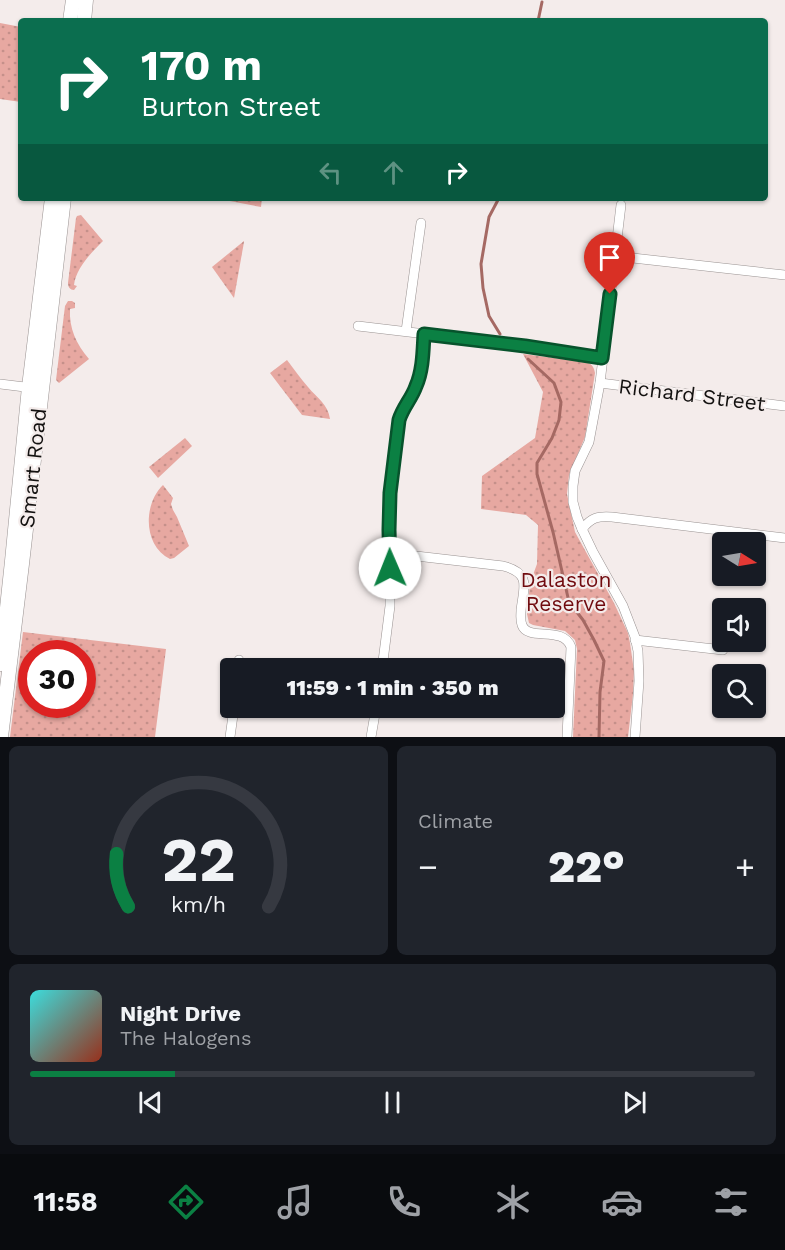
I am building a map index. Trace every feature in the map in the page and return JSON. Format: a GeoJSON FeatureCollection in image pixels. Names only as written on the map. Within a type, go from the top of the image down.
{"type":"FeatureCollection","features":[{"type":"Feature","properties":{"kind":"main road"},"geometry":{"type":"LineString","coordinates":[[74,0],[74,18]]}},
{"type":"Feature","properties":{"kind":"main road"},"geometry":{"type":"LineString","coordinates":[[75,18],[86,0]]}},
{"type":"Feature","properties":{"kind":"main road","name":"Smart Road"},"geometry":{"type":"LineString","coordinates":[[1,737],[21,574],[52,201]]}},
{"type":"Feature","properties":{"kind":"main road","name":"Smart Road"},"geometry":{"type":"LineString","coordinates":[[0,668],[35,388],[64,201]]}},
{"type":"Feature","properties":{"kind":"street"},"geometry":{"type":"LineString","coordinates":[[621,205],[600,383],[589,441],[575,471],[573,502],[582,529],[627,614],[635,640],[639,681],[634,737]]}},
{"type":"Feature","properties":{"kind":"street"},"geometry":{"type":"LineString","coordinates":[[406,331],[421,223]]}},
{"type":"Feature","properties":{"kind":"street"},"geometry":{"type":"LineString","coordinates":[[615,256],[785,275]]}},
{"type":"Feature","properties":{"kind":"street"},"geometry":{"type":"LineString","coordinates":[[358,326],[525,346],[602,358]]}},
{"type":"Feature","properties":{"kind":"street"},"geometry":{"type":"LineString","coordinates":[[383,658],[390,606],[390,493],[399,420],[420,374],[424,334]]}},
{"type":"Feature","properties":{"kind":"street","name":"Richard Street"},"geometry":{"type":"LineString","coordinates":[[600,383],[785,406]]}},
{"type":"Feature","properties":{"kind":"street"},"geometry":{"type":"LineString","coordinates":[[0,384],[35,388]]}},
{"type":"Feature","properties":{"kind":"street"},"geometry":{"type":"LineString","coordinates":[[582,529],[588,521],[595,518],[612,517],[785,538]]}},
{"type":"Feature","properties":{"kind":"street"},"geometry":{"type":"LineString","coordinates":[[390,553],[502,566],[519,571],[523,577],[521,623],[524,628],[529,631],[561,636],[571,646],[567,737]]}},
{"type":"Feature","properties":{"kind":"street"},"geometry":{"type":"LineString","coordinates":[[635,640],[712,649]]}},
{"type":"Feature","properties":{"kind":"street"},"geometry":{"type":"LineString","coordinates":[[230,737],[233,718]]}},
{"type":"Feature","properties":{"kind":"street"},"geometry":{"type":"LineString","coordinates":[[371,737],[374,718]]}},
{"type":"Feature","properties":{"kind":"green space"},"geometry":{"type":"Polygon","coordinates":[[[0,23],[18,26],[18,102],[0,99],[0,23]]]}},
{"type":"Feature","properties":{"kind":"green space"},"geometry":{"type":"Polygon","coordinates":[[[230,201],[262,201],[261,207],[230,201]]]}},
{"type":"Feature","properties":{"kind":"green space"},"geometry":{"type":"Polygon","coordinates":[[[81,215],[103,241],[81,267],[75,279],[74,285],[77,286],[73,290],[68,283],[76,218],[81,215]]]}},
{"type":"Feature","properties":{"kind":"green space"},"geometry":{"type":"Polygon","coordinates":[[[244,242],[234,298],[212,267],[244,242]]]}},
{"type":"Feature","properties":{"kind":"green space"},"geometry":{"type":"Polygon","coordinates":[[[68,301],[75,303],[75,308],[70,309],[72,329],[80,348],[89,359],[59,383],[56,380],[65,306],[68,301]]]}},
{"type":"Feature","properties":{"kind":"green space","name":"Dalaston Reserve"},"geometry":{"type":"Polygon","coordinates":[[[523,354],[586,362],[595,371],[585,437],[569,475],[567,494],[575,532],[628,633],[634,671],[628,737],[573,737],[577,649],[575,640],[565,631],[529,623],[527,614],[530,583],[537,564],[538,525],[526,515],[481,509],[482,476],[535,438],[543,392],[523,354]]]}},
{"type":"Feature","properties":{"kind":"green space"},"geometry":{"type":"Polygon","coordinates":[[[287,360],[325,405],[330,419],[302,415],[270,373],[287,360]]]}},
{"type":"Feature","properties":{"kind":"green space"},"geometry":{"type":"Polygon","coordinates":[[[185,438],[192,446],[158,478],[149,467],[185,438]]]}},
{"type":"Feature","properties":{"kind":"green space"},"geometry":{"type":"Polygon","coordinates":[[[163,485],[173,498],[171,504],[173,510],[189,546],[170,559],[155,545],[149,524],[152,503],[156,493],[163,485]]]}},
{"type":"Feature","properties":{"kind":"green space"},"geometry":{"type":"Polygon","coordinates":[[[23,632],[90,640],[22,640],[23,632]]]}},
{"type":"Feature","properties":{"kind":"green space"},"geometry":{"type":"Polygon","coordinates":[[[96,641],[166,649],[155,737],[10,737],[18,672],[18,718],[96,718],[96,641]]]}},
{"type":"Feature","properties":{"kind":"waterway"},"geometry":{"type":"LineString","coordinates":[[539,18],[542,2]]}},
{"type":"Feature","properties":{"kind":"waterway"},"geometry":{"type":"LineString","coordinates":[[497,201],[489,217],[481,264],[489,316],[500,334]]}},
{"type":"Feature","properties":{"kind":"waterway"},"geometry":{"type":"LineString","coordinates":[[528,359],[554,383],[561,402],[559,420],[552,438],[537,463],[537,474],[569,602],[583,620],[604,661],[600,692],[599,737]]}},
{"type":"Feature","properties":{"kind":"route"},"geometry":{"type":"LineString","coordinates":[[390,568],[390,493],[399,420],[420,374],[424,334],[602,358],[610,294]]}}]}
